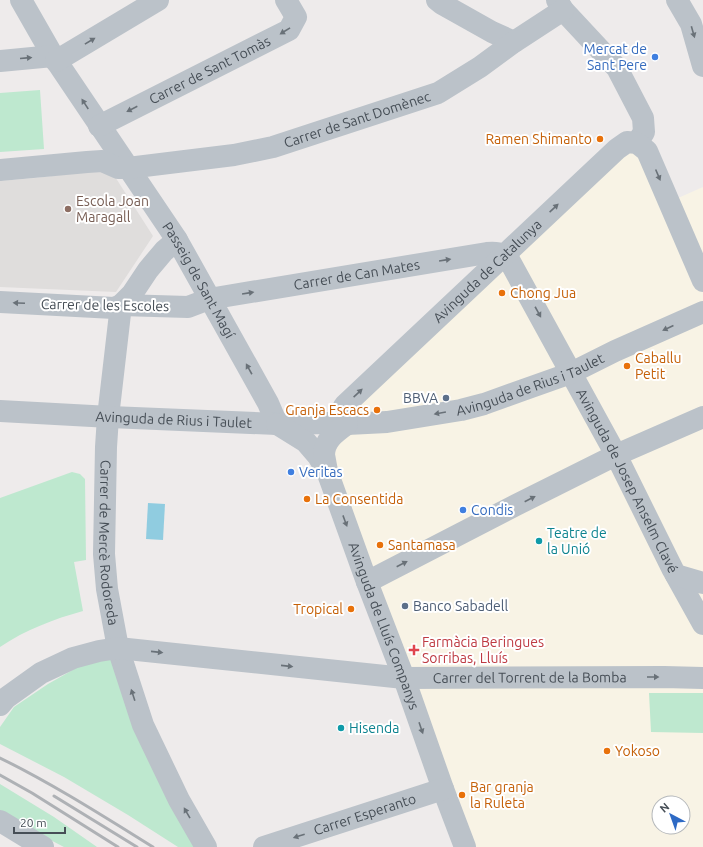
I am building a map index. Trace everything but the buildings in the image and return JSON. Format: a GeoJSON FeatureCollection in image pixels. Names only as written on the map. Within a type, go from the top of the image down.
{"type":"FeatureCollection","features":[{"type":"Feature","properties":{"kind":"street","name":"Passeig de Sant Magí"},"geometry":{"type":"LineString","coordinates":[[21,0],[54,58],[177,240],[268,403],[277,424]]}},
{"type":"Feature","properties":{"kind":"street"},"geometry":{"type":"LineString","coordinates":[[0,61],[54,58],[158,0]]}},
{"type":"Feature","properties":{"kind":"street","name":"Carrer de Sant Tomàs"},"geometry":{"type":"LineString","coordinates":[[99,126],[289,30],[296,17],[286,0]]}},
{"type":"Feature","properties":{"kind":"street"},"geometry":{"type":"LineString","coordinates":[[438,0],[442,4],[492,32],[514,42]]}},
{"type":"Feature","properties":{"kind":"street"},"geometry":{"type":"LineString","coordinates":[[678,0],[691,24],[703,66]]}},
{"type":"Feature","properties":{"kind":"street"},"geometry":{"type":"LineString","coordinates":[[560,5],[617,68],[643,118],[644,132],[637,143],[647,151],[703,281]]}},
{"type":"Feature","properties":{"kind":"street","name":"Carrer de Sant Domènec"},"geometry":{"type":"LineString","coordinates":[[0,170],[87,162],[102,162],[118,168],[128,168],[234,155],[280,145],[438,93],[480,67],[560,5]]}},
{"type":"Feature","properties":{"kind":"street","name":"Avinguda de Catalunya"},"geometry":{"type":"LineString","coordinates":[[340,419],[345,405],[617,149],[627,142],[637,143]]}},
{"type":"Feature","properties":{"kind":"street"},"geometry":{"type":"LineString","coordinates":[[121,305],[132,294],[148,270],[164,251],[177,240]]}},
{"type":"Feature","properties":{"kind":"street","name":"Carrer de Can Mates"},"geometry":{"type":"LineString","coordinates":[[209,299],[487,253],[496,252],[504,255]]}},
{"type":"Feature","properties":{"kind":"street","name":"Avinguda de Josep Anselm Clavé"},"geometry":{"type":"LineString","coordinates":[[504,255],[508,258],[616,456],[676,575],[703,624]]}},
{"type":"Feature","properties":{"kind":"street","name":"Carrer de les Escoles"},"geometry":{"type":"LineString","coordinates":[[0,302],[114,308],[121,305],[188,307],[209,299]]}},
{"type":"Feature","properties":{"kind":"street","name":"Carrer de Mercè Rodoreda"},"geometry":{"type":"LineString","coordinates":[[121,305],[106,447],[104,554],[107,589],[118,648],[143,725],[179,800],[206,847]]}},
{"type":"Feature","properties":{"kind":"street","name":"Avinguda de Rius i Taulet"},"geometry":{"type":"LineString","coordinates":[[0,411],[277,424],[340,419],[387,422],[461,410],[484,404],[570,373],[615,351],[703,312]]}},
{"type":"Feature","properties":{"kind":"street"},"geometry":{"type":"LineString","coordinates":[[367,582],[616,456],[703,417]]}},
{"type":"Feature","properties":{"kind":"street"},"geometry":{"type":"LineString","coordinates":[[327,471],[324,454],[327,441],[337,431],[340,419]]}},
{"type":"Feature","properties":{"kind":"street","name":"Avinguda de Lluís Companys"},"geometry":{"type":"LineString","coordinates":[[277,424],[306,442],[318,456],[327,471],[465,847]]}},
{"type":"Feature","properties":{"kind":"street"},"geometry":{"type":"LineString","coordinates":[[676,575],[703,583]]}},
{"type":"Feature","properties":{"kind":"street","name":"Carrer del Torrent de la Bomba"},"geometry":{"type":"LineString","coordinates":[[0,705],[6,698],[42,673],[54,667],[73,658],[118,648],[404,678],[703,678]]}},
{"type":"Feature","properties":{"kind":"street","name":"Carrer Esperanto"},"geometry":{"type":"LineString","coordinates":[[264,847],[443,789]]}},
{"type":"Feature","properties":{"kind":"street"},"geometry":{"type":"LineString","coordinates":[[0,821],[43,847]]}},
{"type":"Feature","properties":{"kind":"shaded area"},"geometry":{"type":"Polygon","coordinates":[[[627,142],[669,202],[703,187],[703,847],[468,847],[327,471],[347,424],[349,406],[627,142]]]}},
{"type":"Feature","properties":{"kind":"shaded area","name":"Escola Joan Maragall"},"geometry":{"type":"Polygon","coordinates":[[[110,169],[153,236],[116,292],[0,287],[0,181],[110,169]]]}},
{"type":"Feature","properties":{"kind":"green space"},"geometry":{"type":"Polygon","coordinates":[[[40,90],[44,149],[0,152],[0,93],[40,90]]]}},
{"type":"Feature","properties":{"kind":"green space"},"geometry":{"type":"Polygon","coordinates":[[[72,472],[80,474],[85,479],[86,560],[74,562],[83,611],[19,635],[0,647],[0,498],[72,472]]]}},
{"type":"Feature","properties":{"kind":"green space"},"geometry":{"type":"Polygon","coordinates":[[[118,648],[206,847],[178,847],[64,777],[0,744],[0,727],[14,707],[48,684],[78,667],[118,648]]]}},
{"type":"Feature","properties":{"kind":"green space"},"geometry":{"type":"Polygon","coordinates":[[[649,693],[703,693],[703,733],[651,732],[649,693]]]}},
{"type":"Feature","properties":{"kind":"green space"},"geometry":{"type":"Polygon","coordinates":[[[0,784],[54,817],[97,847],[64,847],[0,814],[0,784]]]}},
{"type":"Feature","properties":{"kind":"water"},"geometry":{"type":"Polygon","coordinates":[[[148,503],[165,504],[163,540],[146,539],[148,503]]]}},
{"type":"Feature","properties":{"kind":"railway"},"geometry":{"type":"LineString","coordinates":[[0,758],[59,789],[153,847]]}},
{"type":"Feature","properties":{"kind":"railway"},"geometry":{"type":"LineString","coordinates":[[0,775],[32,793],[118,847]]}},
{"type":"Feature","properties":{"kind":"railway"},"geometry":{"type":"LineString","coordinates":[[54,796],[137,847]]}},
{"type":"Feature","properties":{"kind":"place","name":"Mercat de Sant Pere"},"geometry":{"type":"Point","coordinates":[655,57]}},
{"type":"Feature","properties":{"kind":"place","name":"Ramen Shimanto"},"geometry":{"type":"Point","coordinates":[600,139]}},
{"type":"Feature","properties":{"kind":"place","name":"Escola Joan Maragall"},"geometry":{"type":"Point","coordinates":[68,209]}},
{"type":"Feature","properties":{"kind":"place","name":"Chong Jua"},"geometry":{"type":"Point","coordinates":[502,293]}},
{"type":"Feature","properties":{"kind":"place","name":"Caballu Petit"},"geometry":{"type":"Point","coordinates":[627,366]}},
{"type":"Feature","properties":{"kind":"place","name":"BBVA"},"geometry":{"type":"Point","coordinates":[446,398]}},
{"type":"Feature","properties":{"kind":"place","name":"Granja Escacs"},"geometry":{"type":"Point","coordinates":[377,410]}},
{"type":"Feature","properties":{"kind":"place","name":"Veritas"},"geometry":{"type":"Point","coordinates":[291,472]}},
{"type":"Feature","properties":{"kind":"place","name":"La Consentida"},"geometry":{"type":"Point","coordinates":[307,499]}},
{"type":"Feature","properties":{"kind":"place","name":"Condis"},"geometry":{"type":"Point","coordinates":[463,510]}},
{"type":"Feature","properties":{"kind":"place","name":"Teatre de la Unió"},"geometry":{"type":"Point","coordinates":[539,541]}},
{"type":"Feature","properties":{"kind":"place","name":"Santamasa"},"geometry":{"type":"Point","coordinates":[380,545]}},
{"type":"Feature","properties":{"kind":"place","name":"Banco Sabadell"},"geometry":{"type":"Point","coordinates":[405,606]}},
{"type":"Feature","properties":{"kind":"place","name":"Tropical"},"geometry":{"type":"Point","coordinates":[351,609]}},
{"type":"Feature","properties":{"kind":"place","name":"Farmàcia Beringues Sorribas, Lluís"},"geometry":{"type":"Point","coordinates":[414,650]}},
{"type":"Feature","properties":{"kind":"place","name":"Hisenda"},"geometry":{"type":"Point","coordinates":[341,728]}},
{"type":"Feature","properties":{"kind":"place","name":"Yokoso"},"geometry":{"type":"Point","coordinates":[607,751]}},
{"type":"Feature","properties":{"kind":"place","name":"Bar granja la Ruleta"},"geometry":{"type":"Point","coordinates":[462,795]}}]}
